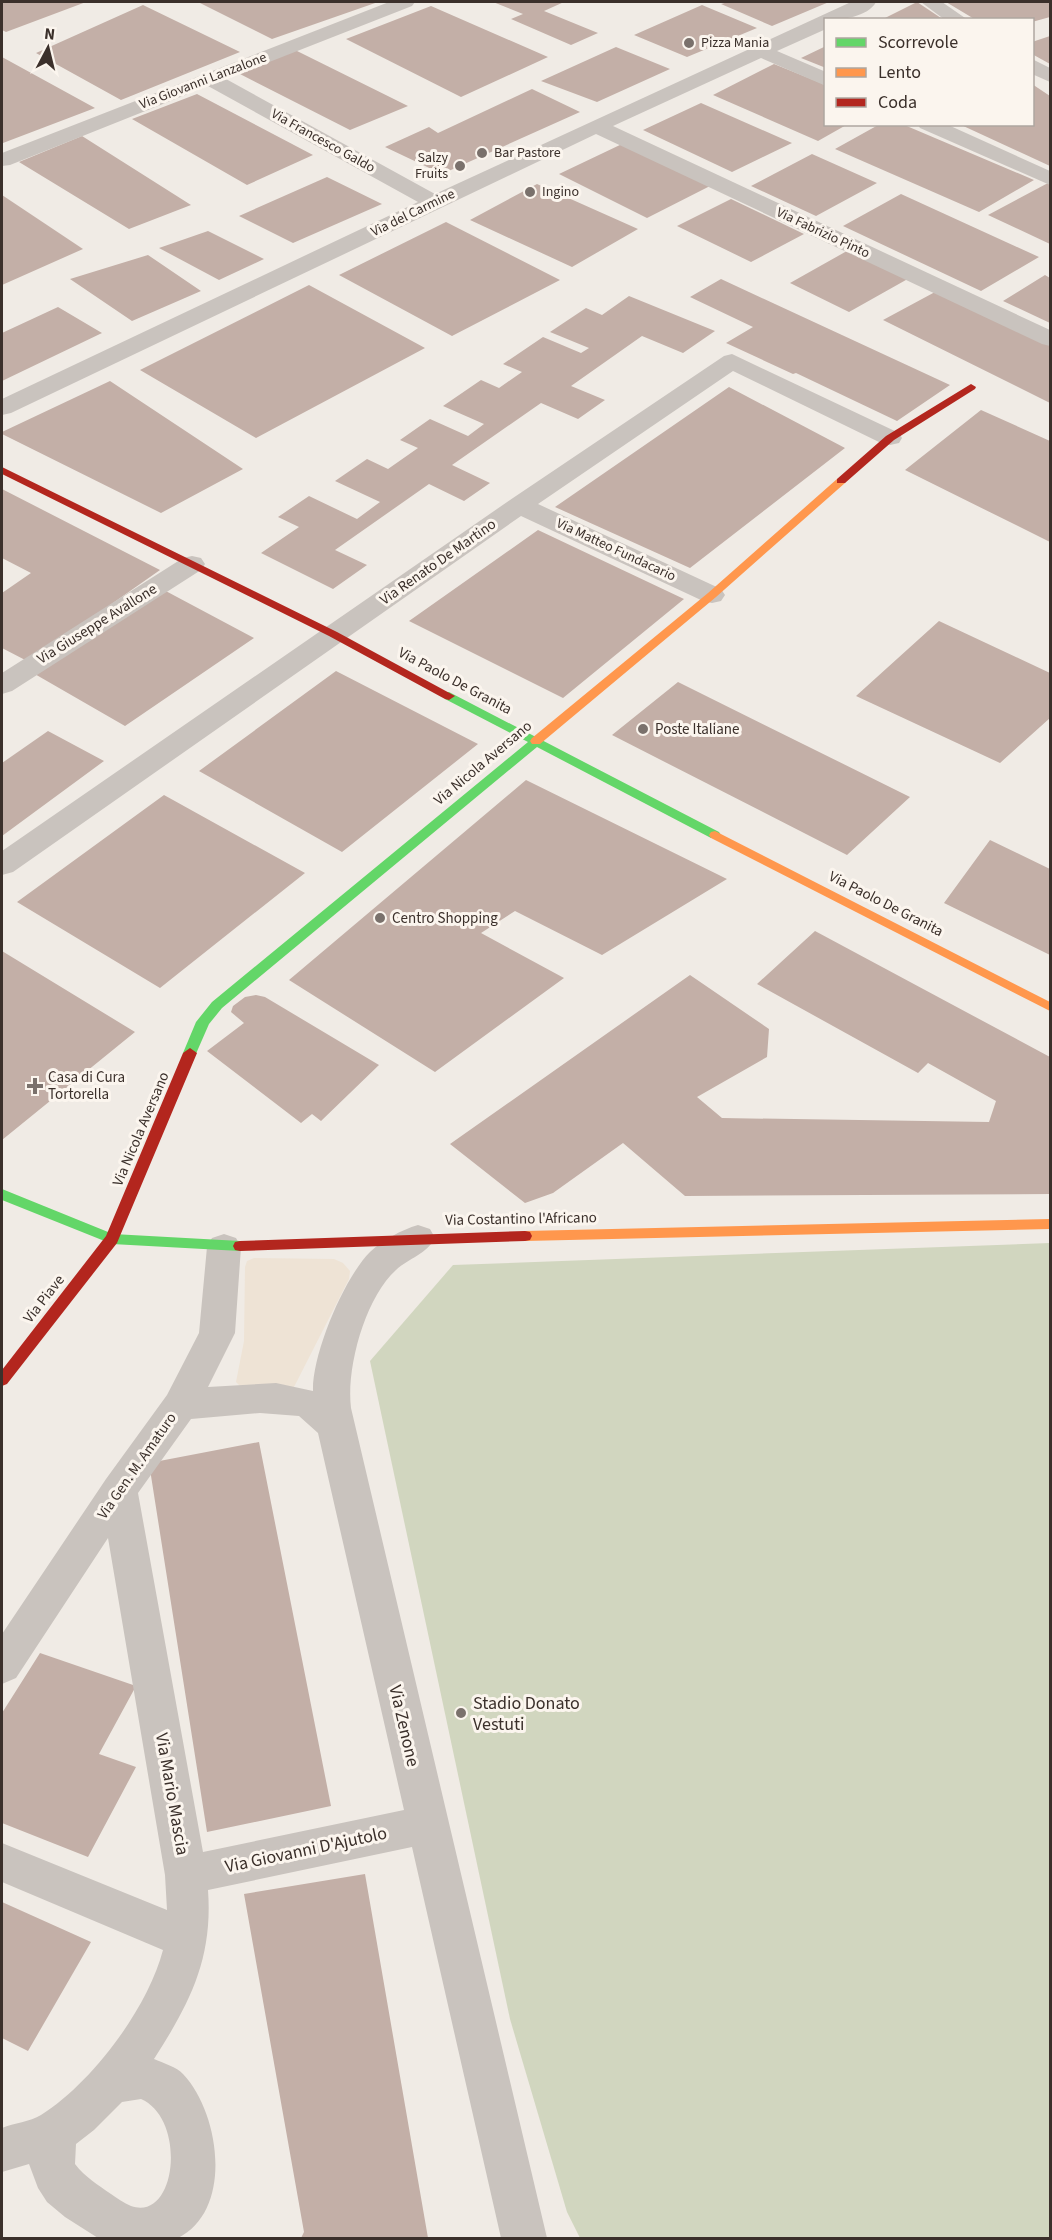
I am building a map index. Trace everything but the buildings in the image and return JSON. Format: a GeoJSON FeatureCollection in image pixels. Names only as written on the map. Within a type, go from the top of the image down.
{"type":"FeatureCollection","features":[{"type":"Feature","properties":{"kind":"street","name":"Via Giovanni Lanzalone"},"geometry":{"type":"LineString","coordinates":[[2,160],[405,2]]}},
{"type":"Feature","properties":{"kind":"street","name":"Via del Carmine"},"geometry":{"type":"LineString","coordinates":[[831,18],[866,2]]}},
{"type":"Feature","properties":{"kind":"street","name":"Via del Carmine"},"geometry":{"type":"LineString","coordinates":[[2,408],[435,202],[824,21]]}},
{"type":"Feature","properties":{"kind":"street"},"geometry":{"type":"LineString","coordinates":[[760,51],[824,80]]}},
{"type":"Feature","properties":{"kind":"street","name":"Via Francesco Galdo"},"geometry":{"type":"LineString","coordinates":[[210,79],[435,202]]}},
{"type":"Feature","properties":{"kind":"street","name":"Via Fabrizio Pinto"},"geometry":{"type":"LineString","coordinates":[[597,126],[1050,339]]}},
{"type":"Feature","properties":{"kind":"street"},"geometry":{"type":"LineString","coordinates":[[931,126],[1050,179]]}},
{"type":"Feature","properties":{"kind":"street","name":"Via Renato De Martino"},"geometry":{"type":"LineString","coordinates":[[2,866],[519,505],[732,361],[890,438]]}},
{"type":"Feature","properties":{"kind":"street","name":"Via Nicola Aversano"},"geometry":{"type":"LineString","coordinates":[[112,1239],[203,1022],[217,1005],[712,595],[890,438],[971,387]]}},
{"type":"Feature","properties":{"kind":"street","name":"Via Paolo De Granita"},"geometry":{"type":"LineString","coordinates":[[2,470],[333,634],[534,742],[1050,1007]]}},
{"type":"Feature","properties":{"kind":"street","name":"Via Matteo Fundacario"},"geometry":{"type":"LineString","coordinates":[[519,505],[712,595]]}},
{"type":"Feature","properties":{"kind":"street","name":"Via Giuseppe Avallone"},"geometry":{"type":"LineString","coordinates":[[2,685],[192,564]]}},
{"type":"Feature","properties":{"kind":"street","name":"Via Costantino l'Africano"},"geometry":{"type":"LineString","coordinates":[[2,1194],[112,1239],[224,1247],[418,1238],[1050,1224]]}},
{"type":"Feature","properties":{"kind":"street","name":"Via Zenone"},"geometry":{"type":"LineString","coordinates":[[418,1238],[393,1253],[377,1267],[348,1323],[333,1364],[331,1382],[335,1426],[426,1825],[524,2238]]}},
{"type":"Feature","properties":{"kind":"street","name":"Via Piave"},"geometry":{"type":"LineString","coordinates":[[2,1380],[112,1239]]}},
{"type":"Feature","properties":{"kind":"street","name":"Via Gen. M. Amaturo"},"geometry":{"type":"LineString","coordinates":[[2,1666],[119,1490],[180,1406],[216,1333],[224,1247]]}},
{"type":"Feature","properties":{"kind":"street"},"geometry":{"type":"LineString","coordinates":[[180,1406],[237,1399],[290,1401],[305,1403],[318,1409],[335,1426]]}},
{"type":"Feature","properties":{"kind":"street","name":"Via Mario Mascia"},"geometry":{"type":"LineString","coordinates":[[2,2150],[56,2132],[90,2104],[111,2081],[148,2029],[173,1984],[187,1939],[186,1875],[119,1490]]}},
{"type":"Feature","properties":{"kind":"street","name":"Via Giovanni D'Ajutolo"},"geometry":{"type":"LineString","coordinates":[[186,1875],[426,1825]]}},
{"type":"Feature","properties":{"kind":"street"},"geometry":{"type":"LineString","coordinates":[[2,1863],[187,1939]]}},
{"type":"Feature","properties":{"kind":"street"},"geometry":{"type":"LineString","coordinates":[[56,2132],[50,2156],[53,2173],[63,2188],[101,2216],[137,2230],[159,2226],[176,2216],[186,2201],[192,2182],[195,2156],[180,2100],[167,2086],[146,2077],[126,2076],[111,2081]]}},
{"type":"Feature","properties":{"kind":"lane"},"geometry":{"type":"LineString","coordinates":[[930,2],[956,18]]}},
{"type":"Feature","properties":{"kind":"lane"},"geometry":{"type":"LineString","coordinates":[[1034,66],[1050,76]]}},
{"type":"Feature","properties":{"kind":"green space"},"geometry":{"type":"Polygon","coordinates":[[[1050,1243],[1050,2238],[580,2238],[567,2212],[510,2019],[370,1361],[453,1265],[1050,1243]]]}},
{"type":"Feature","properties":{"kind":"shaded area"},"geometry":{"type":"Polygon","coordinates":[[[254,1258],[334,1259],[343,1263],[350,1271],[349,1279],[294,1387],[240,1386],[236,1382],[244,1341],[245,1267],[247,1261],[254,1258]]]}},
{"type":"Feature","properties":{"kind":"traffic: fast"},"geometry":{"type":"LineString","coordinates":[[449,696],[715,835]]}},
{"type":"Feature","properties":{"kind":"traffic: fast"},"geometry":{"type":"LineString","coordinates":[[190,1053],[203,1022],[217,1005],[536,741]]}},
{"type":"Feature","properties":{"kind":"traffic: fast"},"geometry":{"type":"LineString","coordinates":[[2,1194],[112,1239],[240,1246]]}},
{"type":"Feature","properties":{"kind":"traffic: slow"},"geometry":{"type":"LineString","coordinates":[[536,741],[712,595],[841,481]]}},
{"type":"Feature","properties":{"kind":"traffic: slow"},"geometry":{"type":"LineString","coordinates":[[715,835],[1050,1007]]}},
{"type":"Feature","properties":{"kind":"traffic: slow"},"geometry":{"type":"LineString","coordinates":[[525,1236],[1050,1224]]}},
{"type":"Feature","properties":{"kind":"traffic: jam"},"geometry":{"type":"LineString","coordinates":[[841,481],[890,438],[971,387]]}},
{"type":"Feature","properties":{"kind":"traffic: jam"},"geometry":{"type":"LineString","coordinates":[[2,470],[333,634],[449,696]]}},
{"type":"Feature","properties":{"kind":"traffic: jam"},"geometry":{"type":"LineString","coordinates":[[2,1380],[112,1239],[190,1053]]}},
{"type":"Feature","properties":{"kind":"traffic: jam"},"geometry":{"type":"LineString","coordinates":[[240,1246],[525,1236]]}},
{"type":"Feature","properties":{"kind":"place","name":"Pizza Mania"},"geometry":{"type":"Point","coordinates":[689,43]}},
{"type":"Feature","properties":{"kind":"place","name":"Bar Pastore"},"geometry":{"type":"Point","coordinates":[482,153]}},
{"type":"Feature","properties":{"kind":"place","name":"Salzy Fruits"},"geometry":{"type":"Point","coordinates":[460,166]}},
{"type":"Feature","properties":{"kind":"place","name":"Ingino"},"geometry":{"type":"Point","coordinates":[530,192]}},
{"type":"Feature","properties":{"kind":"place","name":"Poste Italiane"},"geometry":{"type":"Point","coordinates":[643,729]}},
{"type":"Feature","properties":{"kind":"place","name":"Centro Shopping"},"geometry":{"type":"Point","coordinates":[380,918]}},
{"type":"Feature","properties":{"kind":"place","name":"Casa di Cura Tortorella"},"geometry":{"type":"Point","coordinates":[35,1086]}},
{"type":"Feature","properties":{"kind":"place","name":"Stadio Donato Vestuti"},"geometry":{"type":"Point","coordinates":[461,1713]}}]}
